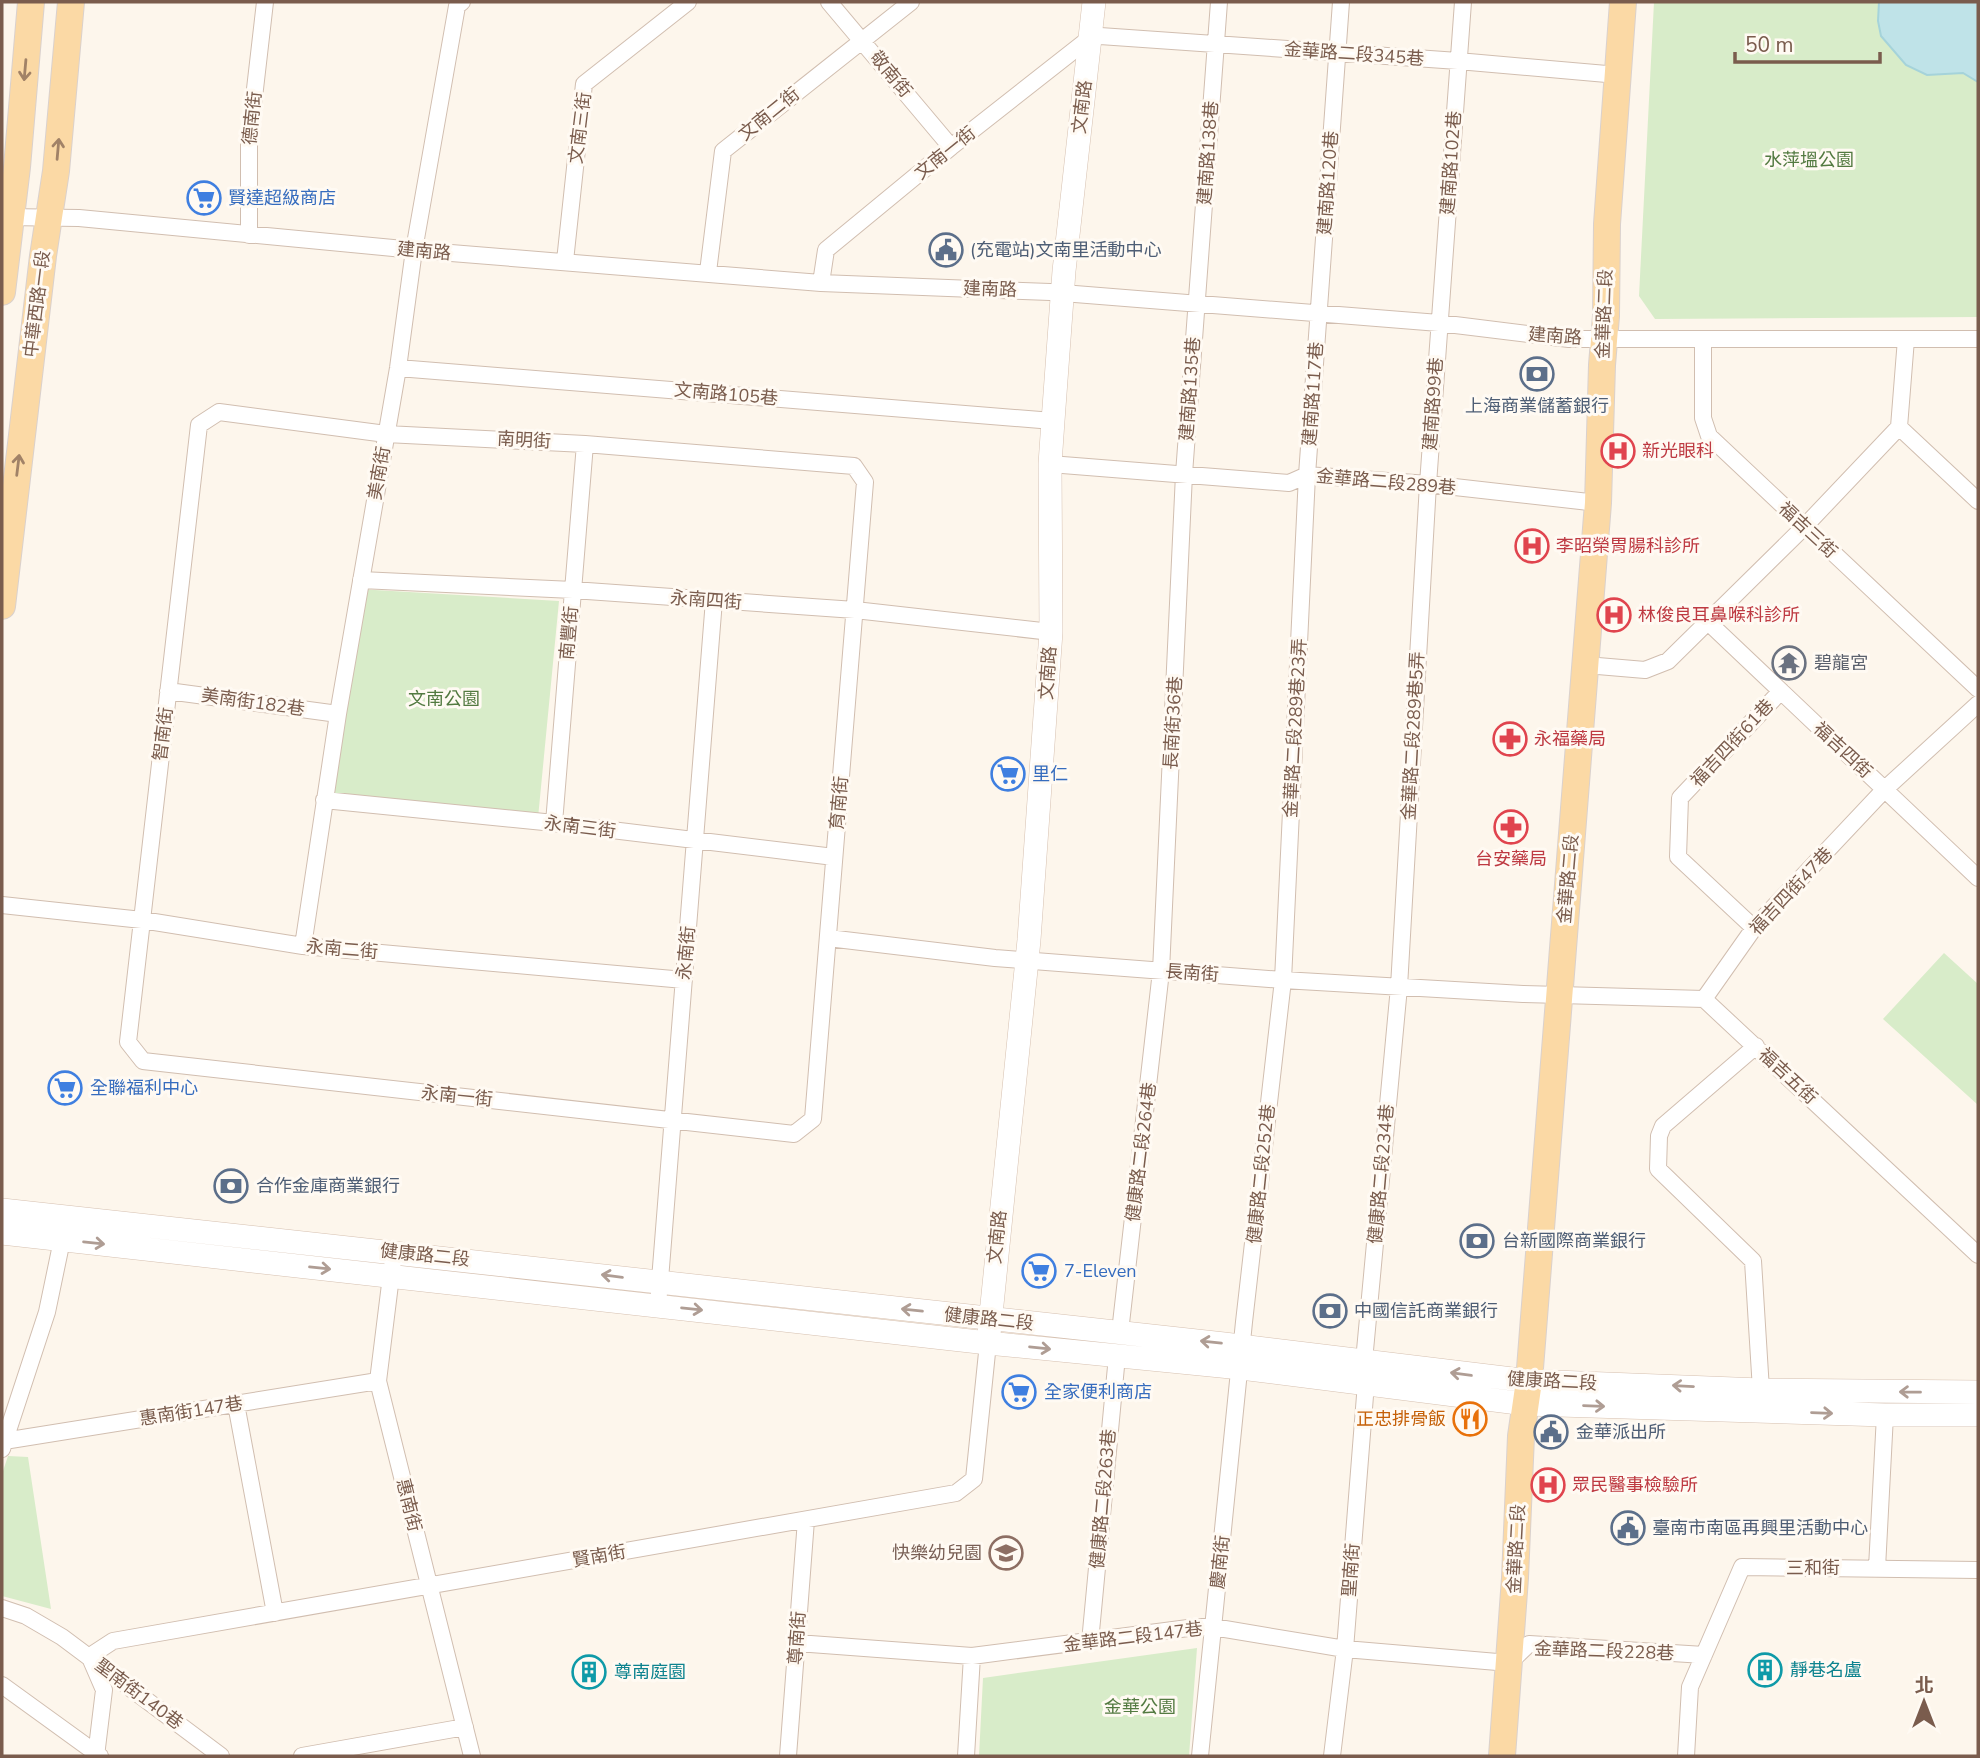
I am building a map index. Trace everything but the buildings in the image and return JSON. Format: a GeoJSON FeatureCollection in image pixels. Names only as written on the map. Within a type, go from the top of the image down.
{"type":"FeatureCollection","features":[{"type":"Feature","properties":{"kind":"main road","name":"中華西路一段"},"geometry":{"type":"LineString","coordinates":[[2,292],[7,217],[31,2]]}},
{"type":"Feature","properties":{"kind":"main road","name":"中華西路一段"},"geometry":{"type":"LineString","coordinates":[[2,606],[48,216],[56,171],[71,2]]}},
{"type":"Feature","properties":{"kind":"main road","name":"金華路二段"},"geometry":{"type":"LineString","coordinates":[[1502,1756],[1521,1436],[1527,1393],[1598,503],[1605,338],[1606,224],[1623,2]]}},
{"type":"Feature","properties":{"kind":"street","name":"德南街"},"geometry":{"type":"LineString","coordinates":[[249,235],[248,141],[265,2]]}},
{"type":"Feature","properties":{"kind":"street","name":"文南三街"},"geometry":{"type":"LineString","coordinates":[[565,261],[584,84],[688,2]]}},
{"type":"Feature","properties":{"kind":"street","name":"敬南街"},"geometry":{"type":"LineString","coordinates":[[829,2],[951,147]]}},
{"type":"Feature","properties":{"kind":"street","name":"文南二街"},"geometry":{"type":"LineString","coordinates":[[708,272],[723,151],[911,2]]}},
{"type":"Feature","properties":{"kind":"street","name":"文南路"},"geometry":{"type":"LineString","coordinates":[[988,1343],[1026,960],[1051,632],[1050,464],[1062,293],[1094,2]]}},
{"type":"Feature","properties":{"kind":"street","name":"建南路138巷"},"geometry":{"type":"LineString","coordinates":[[1197,304],[1219,2]]}},
{"type":"Feature","properties":{"kind":"street","name":"建南路120巷"},"geometry":{"type":"LineString","coordinates":[[1319,314],[1341,2]]}},
{"type":"Feature","properties":{"kind":"street","name":"建南路102巷"},"geometry":{"type":"LineString","coordinates":[[1439,323],[1463,2]]}},
{"type":"Feature","properties":{"kind":"street","name":"美南街"},"geometry":{"type":"LineString","coordinates":[[303,946],[338,714],[457,3]]}},
{"type":"Feature","properties":{"kind":"street","name":"金華路二段345巷"},"geometry":{"type":"LineString","coordinates":[[1091,37],[1338,52],[1618,75]]}},
{"type":"Feature","properties":{"kind":"street","name":"文南一街"},"geometry":{"type":"LineString","coordinates":[[821,282],[826,250],[1091,37]]}},
{"type":"Feature","properties":{"kind":"street","name":"建南路"},"geometry":{"type":"LineString","coordinates":[[7,217],[48,216],[414,250],[821,282],[1062,293],[1439,323],[1569,339],[1978,339]]}},
{"type":"Feature","properties":{"kind":"street","name":"建南路135巷"},"geometry":{"type":"LineString","coordinates":[[1184,474],[1197,304]]}},
{"type":"Feature","properties":{"kind":"street","name":"建南路117巷"},"geometry":{"type":"LineString","coordinates":[[1307,475],[1319,314]]}},
{"type":"Feature","properties":{"kind":"street","name":"建南路99巷"},"geometry":{"type":"LineString","coordinates":[[1427,484],[1439,323]]}},
{"type":"Feature","properties":{"kind":"street"},"geometry":{"type":"LineString","coordinates":[[1586,665],[1645,670],[1668,661],[1805,526],[1899,426],[1906,339]]}},
{"type":"Feature","properties":{"kind":"street","name":"福吉三街"},"geometry":{"type":"LineString","coordinates":[[1703,340],[1703,418],[1709,436],[1978,689]]}},
{"type":"Feature","properties":{"kind":"street","name":"文南路105巷"},"geometry":{"type":"LineString","coordinates":[[398,368],[1053,421]]}},
{"type":"Feature","properties":{"kind":"street","name":"南明街"},"geometry":{"type":"LineString","coordinates":[[199,425],[219,412],[386,434],[585,443],[854,466]]}},
{"type":"Feature","properties":{"kind":"street","name":"智南街"},"geometry":{"type":"LineString","coordinates":[[128,1042],[199,425]]}},
{"type":"Feature","properties":{"kind":"street"},"geometry":{"type":"LineString","coordinates":[[1899,426],[1978,501]]}},
{"type":"Feature","properties":{"kind":"street","name":"南豐街"},"geometry":{"type":"LineString","coordinates":[[554,824],[585,443]]}},
{"type":"Feature","properties":{"kind":"street","name":"金華路二段289巷"},"geometry":{"type":"LineString","coordinates":[[1050,464],[1289,483],[1307,475],[1427,484],[1598,503]]}},
{"type":"Feature","properties":{"kind":"street","name":"育南街"},"geometry":{"type":"LineString","coordinates":[[794,1134],[813,1119],[865,482],[854,466]]}},
{"type":"Feature","properties":{"kind":"street","name":"長南街36巷"},"geometry":{"type":"LineString","coordinates":[[1161,971],[1184,474]]}},
{"type":"Feature","properties":{"kind":"street","name":"金華路二段289巷23弄"},"geometry":{"type":"LineString","coordinates":[[1283,980],[1307,475]]}},
{"type":"Feature","properties":{"kind":"street","name":"金華路二段289巷5弄"},"geometry":{"type":"LineString","coordinates":[[1399,987],[1427,484]]}},
{"type":"Feature","properties":{"kind":"street","name":"永南四街"},"geometry":{"type":"LineString","coordinates":[[361,580],[573,590],[855,610],[1051,632]]}},
{"type":"Feature","properties":{"kind":"street","name":"永南街"},"geometry":{"type":"LineString","coordinates":[[658,1305],[714,600]]}},
{"type":"Feature","properties":{"kind":"street","name":"福吉四街"},"geometry":{"type":"LineString","coordinates":[[1708,622],[1978,878]]}},
{"type":"Feature","properties":{"kind":"street","name":"美南街182巷"},"geometry":{"type":"LineString","coordinates":[[168,691],[338,714]]}},
{"type":"Feature","properties":{"kind":"street","name":"福吉四街61巷"},"geometry":{"type":"LineString","coordinates":[[1754,928],[1678,858],[1680,798],[1781,691]]}},
{"type":"Feature","properties":{"kind":"street","name":"福吉四街47巷"},"geometry":{"type":"LineString","coordinates":[[1704,999],[1754,928],[1885,789],[1978,704]]}},
{"type":"Feature","properties":{"kind":"street","name":"永南三街"},"geometry":{"type":"LineString","coordinates":[[324,800],[834,857]]}},
{"type":"Feature","properties":{"kind":"street","name":"永南二街"},"geometry":{"type":"LineString","coordinates":[[2,905],[142,920],[303,946],[684,980]]}},
{"type":"Feature","properties":{"kind":"street","name":"長南街"},"geometry":{"type":"LineString","coordinates":[[828,938],[995,958],[1161,971],[1399,987],[1558,994]]}},
{"type":"Feature","properties":{"kind":"street","name":"健康路二段264巷"},"geometry":{"type":"LineString","coordinates":[[1120,1332],[1161,971]]}},
{"type":"Feature","properties":{"kind":"street","name":"健康路二段252巷"},"geometry":{"type":"LineString","coordinates":[[1242,1357],[1283,980]]}},
{"type":"Feature","properties":{"kind":"street","name":"健康路二段234巷"},"geometry":{"type":"LineString","coordinates":[[1365,1372],[1399,987]]}},
{"type":"Feature","properties":{"kind":"street"},"geometry":{"type":"LineString","coordinates":[[1558,994],[1704,999]]}},
{"type":"Feature","properties":{"kind":"street","name":"福吉五街"},"geometry":{"type":"LineString","coordinates":[[1704,999],[1978,1255]]}},
{"type":"Feature","properties":{"kind":"street","name":"永南一街"},"geometry":{"type":"LineString","coordinates":[[128,1042],[143,1061],[794,1134]]}},
{"type":"Feature","properties":{"kind":"street"},"geometry":{"type":"LineString","coordinates":[[1756,1046],[1663,1126],[1659,1136],[1658,1169],[1753,1261],[1761,1390]]}},
{"type":"Feature","properties":{"kind":"street","name":"健康路二段"},"geometry":{"type":"LineString","coordinates":[[2,1209],[990,1320],[1120,1332],[1242,1357],[1527,1393],[1885,1415],[1978,1415]]}},
{"type":"Feature","properties":{"kind":"street","name":"健康路二段"},"geometry":{"type":"LineString","coordinates":[[2,1233],[1117,1356],[1242,1357]]}},
{"type":"Feature","properties":{"kind":"street"},"geometry":{"type":"LineString","coordinates":[[3,1445],[47,1312],[62,1240]]}},
{"type":"Feature","properties":{"kind":"street","name":"惠南街"},"geometry":{"type":"LineString","coordinates":[[394,1252],[378,1381],[472,1756]]}},
{"type":"Feature","properties":{"kind":"street","name":"賢南街"},"geometry":{"type":"LineString","coordinates":[[90,1656],[113,1641],[956,1493],[974,1479],[988,1343]]}},
{"type":"Feature","properties":{"kind":"street","name":"健康路二段263巷"},"geometry":{"type":"LineString","coordinates":[[1090,1642],[1117,1356]]}},
{"type":"Feature","properties":{"kind":"street","name":"慶南街"},"geometry":{"type":"LineString","coordinates":[[1200,1756],[1242,1357]]}},
{"type":"Feature","properties":{"kind":"street","name":"聖南街"},"geometry":{"type":"LineString","coordinates":[[1332,1756],[1345,1649],[1365,1372]]}},
{"type":"Feature","properties":{"kind":"street","name":"惠南街147巷"},"geometry":{"type":"LineString","coordinates":[[3,1445],[378,1381]]}},
{"type":"Feature","properties":{"kind":"street","name":"健康路二段"},"geometry":{"type":"LineString","coordinates":[[1527,1393],[1761,1390],[1978,1392]]}},
{"type":"Feature","properties":{"kind":"street"},"geometry":{"type":"LineString","coordinates":[[236,1404],[275,1613]]}},
{"type":"Feature","properties":{"kind":"street"},"geometry":{"type":"LineString","coordinates":[[1877,1568],[1885,1415]]}},
{"type":"Feature","properties":{"kind":"street","name":"尊南街"},"geometry":{"type":"LineString","coordinates":[[788,1756],[806,1520]]}},
{"type":"Feature","properties":{"kind":"street","name":"三和街"},"geometry":{"type":"LineString","coordinates":[[1704,1654],[1742,1567],[1978,1570]]}},
{"type":"Feature","properties":{"kind":"street","name":"聖南街140巷"},"geometry":{"type":"LineString","coordinates":[[2,1608],[26,1616],[90,1656],[221,1756]]}},
{"type":"Feature","properties":{"kind":"street","name":"金華路二段147巷"},"geometry":{"type":"LineString","coordinates":[[797,1643],[972,1656],[1213,1627],[1345,1649],[1509,1663]]}},
{"type":"Feature","properties":{"kind":"street","name":"金華路二段228巷"},"geometry":{"type":"LineString","coordinates":[[1509,1663],[1529,1644],[1704,1654]]}},
{"type":"Feature","properties":{"kind":"street"},"geometry":{"type":"LineString","coordinates":[[1686,1756],[1690,1687],[1704,1654]]}},
{"type":"Feature","properties":{"kind":"street"},"geometry":{"type":"LineString","coordinates":[[90,1656],[104,1690],[98,1755]]}},
{"type":"Feature","properties":{"kind":"street"},"geometry":{"type":"LineString","coordinates":[[966,1756],[972,1656]]}},
{"type":"Feature","properties":{"kind":"street"},"geometry":{"type":"LineString","coordinates":[[2,1685],[98,1755]]}},
{"type":"Feature","properties":{"kind":"street"},"geometry":{"type":"LineString","coordinates":[[302,1756],[465,1727]]}},
{"type":"Feature","properties":{"kind":"green space","name":"水萍塭公園"},"geometry":{"type":"Polygon","coordinates":[[[1654,2],[1978,2],[1978,317],[1655,319],[1639,296],[1654,2]]]}},
{"type":"Feature","properties":{"kind":"green space","name":"文南公園"},"geometry":{"type":"Polygon","coordinates":[[[358,589],[559,601],[538,818],[320,791],[358,589]]]}},
{"type":"Feature","properties":{"kind":"green space"},"geometry":{"type":"Polygon","coordinates":[[[1944,953],[1978,984],[1978,1105],[1883,1019],[1944,953]]]}},
{"type":"Feature","properties":{"kind":"green space"},"geometry":{"type":"Polygon","coordinates":[[[8,1456],[28,1457],[51,1609],[2,1596],[2,1474],[8,1456]]]}},
{"type":"Feature","properties":{"kind":"green space","name":"金華公園"},"geometry":{"type":"Polygon","coordinates":[[[1197,1648],[1189,1756],[979,1756],[983,1678],[1197,1648]]]}},
{"type":"Feature","properties":{"kind":"water"},"geometry":{"type":"Polygon","coordinates":[[[1879,2],[1978,2],[1978,82],[1963,73],[1927,75],[1906,65],[1881,36],[1878,21],[1879,2]]]}},
{"type":"Feature","properties":{"kind":"place","name":"賢達超級商店"},"geometry":{"type":"Point","coordinates":[204,198]}},
{"type":"Feature","properties":{"kind":"place","name":"(充電站)文南里活動中心"},"geometry":{"type":"Point","coordinates":[946,250]}},
{"type":"Feature","properties":{"kind":"place","name":"上海商業儲蓄銀行"},"geometry":{"type":"Point","coordinates":[1537,374]}},
{"type":"Feature","properties":{"kind":"place","name":"新光眼科"},"geometry":{"type":"Point","coordinates":[1618,451]}},
{"type":"Feature","properties":{"kind":"place","name":"李昭榮胃腸科診所"},"geometry":{"type":"Point","coordinates":[1532,546]}},
{"type":"Feature","properties":{"kind":"place","name":"林俊良耳鼻喉科診所"},"geometry":{"type":"Point","coordinates":[1614,615]}},
{"type":"Feature","properties":{"kind":"place","name":"碧龍宮"},"geometry":{"type":"Point","coordinates":[1789,663]}},
{"type":"Feature","properties":{"kind":"place","name":"永福藥局"},"geometry":{"type":"Point","coordinates":[1510,739]}},
{"type":"Feature","properties":{"kind":"place","name":"里仁"},"geometry":{"type":"Point","coordinates":[1008,774]}},
{"type":"Feature","properties":{"kind":"place","name":"台安藥局"},"geometry":{"type":"Point","coordinates":[1511,827]}},
{"type":"Feature","properties":{"kind":"place","name":"全聯福利中心"},"geometry":{"type":"Point","coordinates":[65,1088]}},
{"type":"Feature","properties":{"kind":"place","name":"合作金庫商業銀行"},"geometry":{"type":"Point","coordinates":[231,1186]}},
{"type":"Feature","properties":{"kind":"place","name":"台新國際商業銀行"},"geometry":{"type":"Point","coordinates":[1477,1241]}},
{"type":"Feature","properties":{"kind":"place","name":"7-Eleven"},"geometry":{"type":"Point","coordinates":[1039,1271]}},
{"type":"Feature","properties":{"kind":"place","name":"中國信託商業銀行"},"geometry":{"type":"Point","coordinates":[1330,1311]}},
{"type":"Feature","properties":{"kind":"place","name":"全家便利商店"},"geometry":{"type":"Point","coordinates":[1019,1392]}},
{"type":"Feature","properties":{"kind":"place","name":"正忠排骨飯"},"geometry":{"type":"Point","coordinates":[1470,1419]}},
{"type":"Feature","properties":{"kind":"place","name":"金華派出所"},"geometry":{"type":"Point","coordinates":[1551,1432]}},
{"type":"Feature","properties":{"kind":"place","name":"眾民醫事檢驗所"},"geometry":{"type":"Point","coordinates":[1548,1485]}},
{"type":"Feature","properties":{"kind":"place","name":"臺南市南區再興里活動中心"},"geometry":{"type":"Point","coordinates":[1628,1528]}},
{"type":"Feature","properties":{"kind":"place","name":"快樂幼兒園"},"geometry":{"type":"Point","coordinates":[1006,1553]}},
{"type":"Feature","properties":{"kind":"place","name":"靜巷名盧"},"geometry":{"type":"Point","coordinates":[1765,1670]}},
{"type":"Feature","properties":{"kind":"place","name":"尊南庭園"},"geometry":{"type":"Point","coordinates":[589,1672]}}]}
